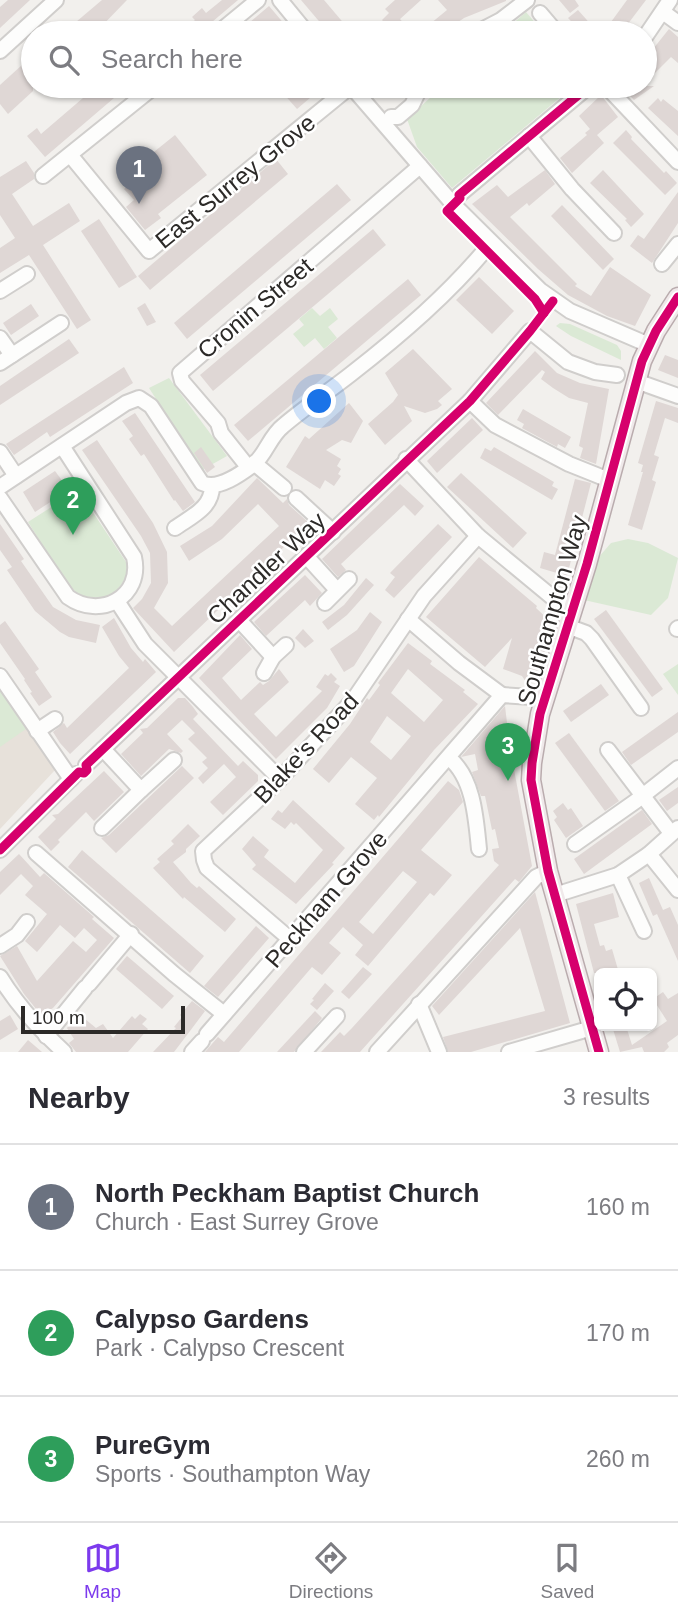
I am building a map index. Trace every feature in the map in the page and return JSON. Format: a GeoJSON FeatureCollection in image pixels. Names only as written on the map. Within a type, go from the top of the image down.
{"type":"FeatureCollection","features":[{"type":"Feature","properties":{"kind":"main road","name":"Southampton Way"},"geometry":{"type":"LineString","coordinates":[[599,1052],[548,872],[531,780],[534,746],[545,698],[636,381],[649,345],[678,297]]}},
{"type":"Feature","properties":{"kind":"street"},"geometry":{"type":"LineString","coordinates":[[33,21],[56,0]]}},
{"type":"Feature","properties":{"kind":"street"},"geometry":{"type":"LineString","coordinates":[[233,21],[258,0]]}},
{"type":"Feature","properties":{"kind":"street"},"geometry":{"type":"LineString","coordinates":[[279,0],[297,21]]}},
{"type":"Feature","properties":{"kind":"street"},"geometry":{"type":"LineString","coordinates":[[499,21],[527,0]]}},
{"type":"Feature","properties":{"kind":"street"},"geometry":{"type":"LineString","coordinates":[[656,21],[667,6],[678,23]]}},
{"type":"Feature","properties":{"kind":"street"},"geometry":{"type":"LineString","coordinates":[[540,13],[547,21]]}},
{"type":"Feature","properties":{"kind":"street"},"geometry":{"type":"LineString","coordinates":[[0,51],[21,32]]}},
{"type":"Feature","properties":{"kind":"street"},"geometry":{"type":"LineString","coordinates":[[43,176],[141,98]]}},
{"type":"Feature","properties":{"kind":"street","name":"East Surrey Grove"},"geometry":{"type":"LineString","coordinates":[[71,156],[149,251],[336,98]]}},
{"type":"Feature","properties":{"kind":"street"},"geometry":{"type":"LineString","coordinates":[[364,98],[388,120],[420,166],[491,243],[540,290],[561,306],[649,345]]}},
{"type":"Feature","properties":{"kind":"street"},"geometry":{"type":"LineString","coordinates":[[388,120],[392,110],[405,98]]}},
{"type":"Feature","properties":{"kind":"street"},"geometry":{"type":"LineString","coordinates":[[459,195],[574,98]]}},
{"type":"Feature","properties":{"kind":"street"},"geometry":{"type":"LineString","coordinates":[[617,98],[678,162]]}},
{"type":"Feature","properties":{"kind":"street"},"geometry":{"type":"LineString","coordinates":[[528,136],[572,189],[614,233]]}},
{"type":"Feature","properties":{"kind":"street","name":"Cronin Street"},"geometry":{"type":"LineString","coordinates":[[251,465],[221,433],[218,423],[183,381],[180,373],[420,166]]}},
{"type":"Feature","properties":{"kind":"street"},"geometry":{"type":"LineString","coordinates":[[0,487],[126,403],[139,398],[148,402],[202,483],[212,486],[220,484],[251,465],[280,428],[352,373],[441,298],[491,243]]}},
{"type":"Feature","properties":{"kind":"street"},"geometry":{"type":"LineString","coordinates":[[662,264],[678,244]]}},
{"type":"Feature","properties":{"kind":"street"},"geometry":{"type":"LineString","coordinates":[[0,291],[27,274]]}},
{"type":"Feature","properties":{"kind":"street"},"geometry":{"type":"LineString","coordinates":[[0,338],[6,359],[61,323]]}},
{"type":"Feature","properties":{"kind":"street","name":"Chandler Way"},"geometry":{"type":"LineString","coordinates":[[0,850],[177,676],[307,557],[406,459],[470,401],[530,331],[568,362],[595,372],[617,375]]}},
{"type":"Feature","properties":{"kind":"street"},"geometry":{"type":"LineString","coordinates":[[636,381],[678,396]]}},
{"type":"Feature","properties":{"kind":"street"},"geometry":{"type":"LineString","coordinates":[[470,401],[495,425],[569,464],[609,481]]}},
{"type":"Feature","properties":{"kind":"street"},"geometry":{"type":"LineString","coordinates":[[0,498],[68,597],[92,607],[117,601],[133,579],[136,568],[134,557],[62,446]]}},
{"type":"Feature","properties":{"kind":"street"},"geometry":{"type":"LineString","coordinates":[[0,452],[16,476]]}},
{"type":"Feature","properties":{"kind":"street"},"geometry":{"type":"LineString","coordinates":[[406,459],[478,536],[558,602],[573,607]]}},
{"type":"Feature","properties":{"kind":"street"},"geometry":{"type":"LineString","coordinates":[[251,465],[284,488]]}},
{"type":"Feature","properties":{"kind":"street"},"geometry":{"type":"LineString","coordinates":[[175,528],[208,504],[212,496],[212,486]]}},
{"type":"Feature","properties":{"kind":"street"},"geometry":{"type":"LineString","coordinates":[[296,498],[333,532]]}},
{"type":"Feature","properties":{"kind":"street","name":"Blake's Road"},"geometry":{"type":"LineString","coordinates":[[291,940],[207,868],[203,851],[280,779],[354,699],[424,596],[478,536]]}},
{"type":"Feature","properties":{"kind":"street"},"geometry":{"type":"LineString","coordinates":[[307,557],[337,590]]}},
{"type":"Feature","properties":{"kind":"street"},"geometry":{"type":"LineString","coordinates":[[325,603],[349,579]]}},
{"type":"Feature","properties":{"kind":"street"},"geometry":{"type":"LineString","coordinates":[[117,601],[141,639],[280,779]]}},
{"type":"Feature","properties":{"kind":"street"},"geometry":{"type":"LineString","coordinates":[[408,619],[459,663],[502,695],[545,698]]}},
{"type":"Feature","properties":{"kind":"street"},"geometry":{"type":"LineString","coordinates":[[239,620],[273,657]]}},
{"type":"Feature","properties":{"kind":"street"},"geometry":{"type":"LineString","coordinates":[[567,626],[586,633],[592,639],[641,708]]}},
{"type":"Feature","properties":{"kind":"street"},"geometry":{"type":"LineString","coordinates":[[264,673],[273,657],[286,645]]}},
{"type":"Feature","properties":{"kind":"street"},"geometry":{"type":"LineString","coordinates":[[0,676],[37,731],[78,772]]}},
{"type":"Feature","properties":{"kind":"street","name":"Peckham Grove"},"geometry":{"type":"LineString","coordinates":[[200,1042],[502,695]]}},
{"type":"Feature","properties":{"kind":"street"},"geometry":{"type":"LineString","coordinates":[[37,731],[55,719]]}},
{"type":"Feature","properties":{"kind":"street"},"geometry":{"type":"LineString","coordinates":[[103,749],[141,790]]}},
{"type":"Feature","properties":{"kind":"street"},"geometry":{"type":"LineString","coordinates":[[555,895],[618,875],[649,854],[675,830],[642,796],[608,750]]}},
{"type":"Feature","properties":{"kind":"street"},"geometry":{"type":"LineString","coordinates":[[449,758],[455,762],[464,779],[474,808],[479,849]]}},
{"type":"Feature","properties":{"kind":"street"},"geometry":{"type":"LineString","coordinates":[[102,828],[174,760]]}},
{"type":"Feature","properties":{"kind":"street"},"geometry":{"type":"LineString","coordinates":[[575,844],[678,768]]}},
{"type":"Feature","properties":{"kind":"street"},"geometry":{"type":"LineString","coordinates":[[16,835],[173,973],[224,1014]]}},
{"type":"Feature","properties":{"kind":"street"},"geometry":{"type":"LineString","coordinates":[[649,854],[678,890]]}},
{"type":"Feature","properties":{"kind":"street"},"geometry":{"type":"LineString","coordinates":[[377,1052],[536,877],[548,872]]}},
{"type":"Feature","properties":{"kind":"street"},"geometry":{"type":"LineString","coordinates":[[618,875],[644,931]]}},
{"type":"Feature","properties":{"kind":"street"},"geometry":{"type":"LineString","coordinates":[[0,946],[17,935],[27,922]]}},
{"type":"Feature","properties":{"kind":"street"},"geometry":{"type":"LineString","coordinates":[[46,1036],[131,934]]}},
{"type":"Feature","properties":{"kind":"street"},"geometry":{"type":"LineString","coordinates":[[0,977],[6,999],[64,1052]]}},
{"type":"Feature","properties":{"kind":"street"},"geometry":{"type":"LineString","coordinates":[[419,1004],[439,1052]]}},
{"type":"Feature","properties":{"kind":"street"},"geometry":{"type":"LineString","coordinates":[[309,1050],[337,1016]]}},
{"type":"Feature","properties":{"kind":"street"},"geometry":{"type":"LineString","coordinates":[[509,1052],[592,1028]]}},
{"type":"Feature","properties":{"kind":"shaded area"},"geometry":{"type":"Polygon","coordinates":[[[0,690],[55,770],[0,829],[0,690]]]}},
{"type":"Feature","properties":{"kind":"green space"},"geometry":{"type":"Polygon","coordinates":[[[526,12],[534,21],[516,21],[526,12]]]}},
{"type":"Feature","properties":{"kind":"green space"},"geometry":{"type":"Polygon","coordinates":[[[430,98],[560,98],[452,188],[417,147],[407,119],[430,98]]]}},
{"type":"Feature","properties":{"kind":"green space"},"geometry":{"type":"Polygon","coordinates":[[[312,308],[320,316],[330,308],[338,319],[328,327],[337,338],[324,349],[315,338],[304,347],[293,334],[304,325],[299,319],[312,308]]]}},
{"type":"Feature","properties":{"kind":"green space"},"geometry":{"type":"Polygon","coordinates":[[[560,323],[570,324],[617,345],[621,351],[621,360],[571,336],[556,326],[560,323]]]}},
{"type":"Feature","properties":{"kind":"green space"},"geometry":{"type":"Polygon","coordinates":[[[169,378],[227,456],[202,470],[149,388],[169,378]]]}},
{"type":"Feature","properties":{"kind":"green space"},"geometry":{"type":"Polygon","coordinates":[[[78,490],[128,565],[119,587],[112,594],[101,598],[86,598],[74,590],[28,522],[78,490]]]}},
{"type":"Feature","properties":{"kind":"green space"},"geometry":{"type":"Polygon","coordinates":[[[628,539],[648,543],[678,558],[668,598],[651,615],[584,600],[598,558],[611,543],[628,539]]]}},
{"type":"Feature","properties":{"kind":"green space"},"geometry":{"type":"Polygon","coordinates":[[[678,664],[678,695],[663,674],[678,664]]]}},
{"type":"Feature","properties":{"kind":"green space"},"geometry":{"type":"Polygon","coordinates":[[[0,690],[26,729],[0,747],[0,690]]]}},
{"type":"Feature","properties":{"kind":"building"},"geometry":{"type":"Polygon","coordinates":[[[8,0],[30,0],[0,28],[0,7],[8,0]]]}},
{"type":"Feature","properties":{"kind":"building"},"geometry":{"type":"Polygon","coordinates":[[[102,0],[127,0],[107,21],[77,21],[102,0]]]}},
{"type":"Feature","properties":{"kind":"building"},"geometry":{"type":"Polygon","coordinates":[[[222,0],[238,0],[213,21],[194,21],[192,17],[202,8],[206,13],[222,0]]]}},
{"type":"Feature","properties":{"kind":"building"},"geometry":{"type":"Polygon","coordinates":[[[301,0],[324,0],[342,21],[319,21],[301,0]]]}},
{"type":"Feature","properties":{"kind":"building"},"geometry":{"type":"Polygon","coordinates":[[[395,0],[421,0],[400,19],[402,21],[383,21],[389,13],[385,9],[395,0]]]}},
{"type":"Feature","properties":{"kind":"building"},"geometry":{"type":"Polygon","coordinates":[[[438,0],[506,0],[460,21],[434,21],[447,10],[438,0]]]}},
{"type":"Feature","properties":{"kind":"building"},"geometry":{"type":"Polygon","coordinates":[[[559,0],[575,0],[579,6],[570,13],[559,0]]]}},
{"type":"Feature","properties":{"kind":"building"},"geometry":{"type":"Polygon","coordinates":[[[627,0],[646,0],[630,21],[612,21],[627,0]]]}},
{"type":"Feature","properties":{"kind":"building"},"geometry":{"type":"Polygon","coordinates":[[[269,6],[282,21],[251,21],[269,6]]]}},
{"type":"Feature","properties":{"kind":"building"},"geometry":{"type":"Polygon","coordinates":[[[578,10],[588,21],[571,21],[568,18],[578,10]]]}},
{"type":"Feature","properties":{"kind":"building"},"geometry":{"type":"Polygon","coordinates":[[[669,29],[678,37],[678,63],[671,57],[657,71],[657,44],[669,29]]]}},
{"type":"Feature","properties":{"kind":"building"},"geometry":{"type":"Polygon","coordinates":[[[21,66],[21,98],[25,98],[8,114],[0,104],[0,85],[21,66]]]}},
{"type":"Feature","properties":{"kind":"building"},"geometry":{"type":"Polygon","coordinates":[[[83,98],[114,98],[45,157],[27,136],[37,128],[41,134],[83,98]]]}},
{"type":"Feature","properties":{"kind":"building"},"geometry":{"type":"Polygon","coordinates":[[[287,98],[310,98],[297,109],[287,98]]]}},
{"type":"Feature","properties":{"kind":"building"},"geometry":{"type":"Polygon","coordinates":[[[598,98],[603,98],[618,117],[597,135],[604,143],[572,173],[560,158],[587,135],[585,133],[590,129],[579,116],[598,98]]]}},
{"type":"Feature","properties":{"kind":"building"},"geometry":{"type":"Polygon","coordinates":[[[658,98],[678,111],[678,136],[648,108],[658,98]]]}},
{"type":"Feature","properties":{"kind":"building"},"geometry":{"type":"Polygon","coordinates":[[[626,130],[631,139],[677,183],[665,195],[613,143],[626,130]]]}},
{"type":"Feature","properties":{"kind":"building"},"geometry":{"type":"Polygon","coordinates":[[[175,135],[207,175],[158,214],[161,218],[145,230],[126,207],[134,200],[124,189],[141,176],[134,168],[175,135]]]}},
{"type":"Feature","properties":{"kind":"building"},"geometry":{"type":"Polygon","coordinates":[[[276,159],[288,174],[150,290],[138,276],[276,159]]]}},
{"type":"Feature","properties":{"kind":"building"},"geometry":{"type":"Polygon","coordinates":[[[26,161],[34,173],[34,179],[12,194],[33,226],[69,203],[80,221],[43,245],[91,320],[77,329],[29,255],[0,273],[0,248],[15,238],[0,215],[0,177],[26,161]]]}},
{"type":"Feature","properties":{"kind":"building"},"geometry":{"type":"Polygon","coordinates":[[[545,170],[555,184],[529,206],[527,203],[510,217],[577,284],[575,286],[591,296],[610,267],[651,295],[635,326],[607,316],[568,295],[472,204],[497,185],[508,197],[545,170]]]}},
{"type":"Feature","properties":{"kind":"building"},"geometry":{"type":"Polygon","coordinates":[[[603,170],[644,214],[631,227],[625,220],[627,219],[590,183],[603,170]]]}},
{"type":"Feature","properties":{"kind":"building"},"geometry":{"type":"Polygon","coordinates":[[[337,184],[351,200],[187,339],[174,323],[337,184]]]}},
{"type":"Feature","properties":{"kind":"building"},"geometry":{"type":"Polygon","coordinates":[[[678,192],[678,223],[652,263],[630,246],[638,235],[644,239],[678,192]]]}},
{"type":"Feature","properties":{"kind":"building"},"geometry":{"type":"Polygon","coordinates":[[[562,205],[614,259],[603,270],[551,216],[562,205]]]}},
{"type":"Feature","properties":{"kind":"building"},"geometry":{"type":"Polygon","coordinates":[[[99,219],[137,277],[119,288],[81,231],[99,219]]]}},
{"type":"Feature","properties":{"kind":"building"},"geometry":{"type":"Polygon","coordinates":[[[373,229],[386,245],[213,391],[200,375],[373,229]]]}},
{"type":"Feature","properties":{"kind":"building"},"geometry":{"type":"Polygon","coordinates":[[[479,277],[514,311],[492,334],[456,300],[479,277]]]}},
{"type":"Feature","properties":{"kind":"building"},"geometry":{"type":"Polygon","coordinates":[[[408,279],[421,295],[248,441],[234,425],[408,279]]]}},
{"type":"Feature","properties":{"kind":"building"},"geometry":{"type":"Polygon","coordinates":[[[145,303],[156,322],[147,326],[137,308],[145,303]]]}},
{"type":"Feature","properties":{"kind":"building"},"geometry":{"type":"Polygon","coordinates":[[[31,304],[39,316],[11,335],[3,323],[31,304]]]}},
{"type":"Feature","properties":{"kind":"building"},"geometry":{"type":"Polygon","coordinates":[[[69,339],[79,353],[0,405],[0,386],[69,339]]]}},
{"type":"Feature","properties":{"kind":"building"},"geometry":{"type":"Polygon","coordinates":[[[413,349],[452,389],[438,401],[442,405],[437,409],[425,413],[404,406],[412,421],[385,445],[368,424],[398,395],[385,373],[413,349]]]}},
{"type":"Feature","properties":{"kind":"building"},"geometry":{"type":"Polygon","coordinates":[[[535,351],[557,373],[580,383],[609,389],[596,464],[580,458],[583,448],[579,446],[588,403],[569,398],[553,388],[541,379],[545,372],[542,370],[498,415],[486,403],[535,351]]]}},
{"type":"Feature","properties":{"kind":"building"},"geometry":{"type":"Polygon","coordinates":[[[665,355],[678,360],[678,378],[658,370],[665,355]]]}},
{"type":"Feature","properties":{"kind":"building"},"geometry":{"type":"Polygon","coordinates":[[[124,367],[133,383],[50,437],[47,432],[14,455],[6,444],[124,367]]]}},
{"type":"Feature","properties":{"kind":"building"},"geometry":{"type":"Polygon","coordinates":[[[656,401],[678,408],[678,423],[665,418],[654,455],[659,457],[652,480],[656,482],[642,530],[628,525],[643,472],[643,465],[638,463],[656,401]]]}},
{"type":"Feature","properties":{"kind":"building"},"geometry":{"type":"Polygon","coordinates":[[[349,403],[363,421],[351,443],[342,440],[326,450],[341,459],[337,466],[341,469],[338,474],[341,476],[334,486],[325,480],[320,489],[286,467],[305,436],[309,439],[349,403]]]}},
{"type":"Feature","properties":{"kind":"building"},"geometry":{"type":"Polygon","coordinates":[[[523,409],[571,437],[565,448],[558,444],[557,447],[522,428],[524,424],[517,420],[523,409]]]}},
{"type":"Feature","properties":{"kind":"building"},"geometry":{"type":"Polygon","coordinates":[[[135,413],[195,502],[183,511],[144,454],[141,456],[129,439],[133,436],[122,421],[135,413]]]}},
{"type":"Feature","properties":{"kind":"building"},"geometry":{"type":"Polygon","coordinates":[[[472,418],[483,430],[437,473],[427,461],[472,418]]]}},
{"type":"Feature","properties":{"kind":"building"},"geometry":{"type":"Polygon","coordinates":[[[97,440],[153,523],[167,552],[168,583],[154,608],[172,626],[279,526],[258,504],[222,539],[189,561],[180,546],[212,526],[257,478],[283,503],[287,499],[289,505],[309,523],[174,652],[133,608],[151,583],[150,553],[82,450],[97,440]]]}},
{"type":"Feature","properties":{"kind":"building"},"geometry":{"type":"Polygon","coordinates":[[[201,447],[215,467],[207,473],[194,453],[201,447]]]}},
{"type":"Feature","properties":{"kind":"building"},"geometry":{"type":"Polygon","coordinates":[[[494,447],[554,482],[552,486],[558,489],[552,500],[480,458],[485,448],[491,451],[494,447]]]}},
{"type":"Feature","properties":{"kind":"building"},"geometry":{"type":"Polygon","coordinates":[[[55,471],[69,490],[35,512],[23,492],[55,471]]]}},
{"type":"Feature","properties":{"kind":"building"},"geometry":{"type":"Polygon","coordinates":[[[461,473],[527,533],[513,548],[447,487],[461,473]]]}},
{"type":"Feature","properties":{"kind":"building"},"geometry":{"type":"Polygon","coordinates":[[[575,479],[591,483],[567,576],[540,568],[544,552],[555,555],[575,479]]]}},
{"type":"Feature","properties":{"kind":"building"},"geometry":{"type":"Polygon","coordinates":[[[400,484],[424,506],[415,516],[404,505],[341,564],[346,570],[338,577],[322,559],[400,484]]]}},
{"type":"Feature","properties":{"kind":"building"},"geometry":{"type":"Polygon","coordinates":[[[0,524],[24,559],[21,561],[53,607],[76,620],[100,625],[96,643],[69,637],[35,611],[7,570],[12,567],[0,550],[0,524]]]}},
{"type":"Feature","properties":{"kind":"building"},"geometry":{"type":"Polygon","coordinates":[[[438,524],[452,537],[394,598],[385,590],[395,577],[390,573],[438,524]]]}},
{"type":"Feature","properties":{"kind":"building"},"geometry":{"type":"Polygon","coordinates":[[[479,557],[537,606],[550,621],[541,664],[533,678],[526,682],[522,676],[503,669],[512,638],[485,667],[426,617],[479,557]]]}},
{"type":"Feature","properties":{"kind":"building"},"geometry":{"type":"Polygon","coordinates":[[[305,575],[322,593],[310,606],[305,600],[266,636],[254,622],[305,575]]]}},
{"type":"Feature","properties":{"kind":"building"},"geometry":{"type":"Polygon","coordinates":[[[366,578],[374,585],[347,615],[328,630],[322,622],[344,605],[366,578]]]}},
{"type":"Feature","properties":{"kind":"building"},"geometry":{"type":"Polygon","coordinates":[[[606,610],[663,689],[652,697],[594,619],[606,610]]]}},
{"type":"Feature","properties":{"kind":"building"},"geometry":{"type":"Polygon","coordinates":[[[370,612],[382,622],[354,666],[344,672],[330,649],[357,630],[370,612]]]}},
{"type":"Feature","properties":{"kind":"building"},"geometry":{"type":"Polygon","coordinates":[[[114,618],[131,648],[156,672],[70,754],[53,732],[64,723],[67,728],[129,668],[102,627],[114,618]]]}},
{"type":"Feature","properties":{"kind":"building"},"geometry":{"type":"Polygon","coordinates":[[[5,621],[39,669],[35,672],[52,697],[39,706],[25,679],[0,643],[0,625],[5,621]]]}},
{"type":"Feature","properties":{"kind":"building"},"geometry":{"type":"Polygon","coordinates":[[[303,629],[314,641],[305,648],[295,638],[303,629]]]}},
{"type":"Feature","properties":{"kind":"building"},"geometry":{"type":"Polygon","coordinates":[[[240,635],[252,649],[222,678],[241,700],[260,682],[263,685],[269,681],[279,669],[289,682],[254,714],[276,737],[322,691],[316,687],[325,674],[328,676],[331,673],[337,679],[334,682],[340,686],[327,708],[276,759],[199,678],[240,635]]]}},
{"type":"Feature","properties":{"kind":"building"},"geometry":{"type":"Polygon","coordinates":[[[408,643],[432,661],[430,664],[465,690],[463,692],[478,704],[374,820],[355,804],[377,778],[351,757],[329,783],[313,769],[350,724],[367,698],[369,700],[380,685],[378,683],[408,643]],[[408,669],[391,693],[424,722],[443,700],[408,669]],[[387,716],[370,742],[391,760],[411,736],[387,716]]]}},
{"type":"Feature","properties":{"kind":"building"},"geometry":{"type":"Polygon","coordinates":[[[601,684],[609,695],[571,722],[563,711],[601,684]]]}},
{"type":"Feature","properties":{"kind":"building"},"geometry":{"type":"Polygon","coordinates":[[[178,698],[185,698],[193,707],[198,714],[193,719],[238,766],[243,761],[258,775],[258,781],[223,815],[210,802],[236,777],[224,764],[203,784],[198,778],[208,768],[202,762],[207,758],[188,739],[195,733],[182,720],[167,734],[183,751],[181,753],[169,749],[141,776],[121,754],[143,733],[140,729],[147,728],[178,698]]]}},
{"type":"Feature","properties":{"kind":"building"},"geometry":{"type":"Polygon","coordinates":[[[505,706],[532,866],[519,882],[515,879],[360,1052],[321,1052],[340,1032],[344,1036],[352,1028],[499,865],[494,861],[492,849],[499,848],[495,829],[492,830],[485,796],[481,796],[472,772],[478,770],[475,754],[461,757],[505,706]]]}},
{"type":"Feature","properties":{"kind":"building"},"geometry":{"type":"Polygon","coordinates":[[[678,712],[678,732],[631,765],[622,752],[678,712]]]}},
{"type":"Feature","properties":{"kind":"building"},"geometry":{"type":"Polygon","coordinates":[[[569,733],[619,801],[605,811],[555,743],[569,733]]]}},
{"type":"Feature","properties":{"kind":"building"},"geometry":{"type":"Polygon","coordinates":[[[182,766],[194,778],[116,853],[101,838],[109,835],[182,766]]]}},
{"type":"Feature","properties":{"kind":"building"},"geometry":{"type":"Polygon","coordinates":[[[104,771],[124,792],[94,821],[86,812],[58,840],[60,842],[51,851],[38,837],[56,819],[52,815],[58,814],[104,771]]]}},
{"type":"Feature","properties":{"kind":"building"},"geometry":{"type":"Polygon","coordinates":[[[448,781],[459,790],[463,802],[421,850],[452,875],[434,896],[430,893],[368,966],[355,955],[363,945],[343,927],[329,943],[341,953],[322,975],[312,967],[239,1052],[205,1052],[218,1037],[224,1042],[448,781]],[[403,871],[359,922],[373,934],[417,882],[403,871]]]}},
{"type":"Feature","properties":{"kind":"building"},"geometry":{"type":"Polygon","coordinates":[[[678,787],[678,803],[667,811],[659,800],[678,787]]]}},
{"type":"Feature","properties":{"kind":"building"},"geometry":{"type":"Polygon","coordinates":[[[293,800],[345,848],[332,863],[334,864],[296,904],[252,869],[256,865],[242,849],[253,836],[269,850],[264,857],[295,883],[323,850],[296,823],[294,825],[291,822],[285,829],[271,819],[278,810],[282,813],[293,800]]]}},
{"type":"Feature","properties":{"kind":"building"},"geometry":{"type":"Polygon","coordinates":[[[563,803],[568,810],[571,808],[583,826],[566,838],[554,820],[557,817],[553,811],[563,803]]]}},
{"type":"Feature","properties":{"kind":"building"},"geometry":{"type":"Polygon","coordinates":[[[642,810],[652,824],[584,874],[574,859],[642,810]]]}},
{"type":"Feature","properties":{"kind":"building"},"geometry":{"type":"Polygon","coordinates":[[[188,824],[200,836],[173,862],[191,883],[197,888],[199,886],[236,919],[225,932],[184,897],[183,899],[153,868],[160,862],[157,859],[174,844],[171,841],[188,824]]]}},
{"type":"Feature","properties":{"kind":"building"},"geometry":{"type":"Polygon","coordinates":[[[82,850],[204,956],[190,973],[68,867],[82,850]]]}},
{"type":"Feature","properties":{"kind":"building"},"geometry":{"type":"Polygon","coordinates":[[[19,854],[40,877],[44,873],[114,938],[53,1008],[41,1015],[0,956],[17,946],[37,981],[73,941],[86,952],[97,940],[84,928],[75,938],[60,925],[37,952],[25,941],[47,914],[25,895],[33,886],[21,874],[0,895],[0,872],[19,854]]]}},
{"type":"Feature","properties":{"kind":"building"},"geometry":{"type":"Polygon","coordinates":[[[649,878],[663,910],[670,907],[678,925],[678,961],[657,914],[653,916],[639,883],[649,878]]]}},
{"type":"Feature","properties":{"kind":"building"},"geometry":{"type":"Polygon","coordinates":[[[535,892],[570,1023],[471,1052],[448,1052],[443,1037],[545,1011],[520,928],[439,1015],[432,1006],[535,892]]]}},
{"type":"Feature","properties":{"kind":"building"},"geometry":{"type":"Polygon","coordinates":[[[613,893],[619,917],[594,924],[600,946],[604,945],[606,951],[612,949],[618,968],[594,968],[594,973],[576,904],[613,893]]]}},
{"type":"Feature","properties":{"kind":"building"},"geometry":{"type":"Polygon","coordinates":[[[256,926],[269,938],[218,997],[204,986],[256,926]]]}},
{"type":"Feature","properties":{"kind":"building"},"geometry":{"type":"Polygon","coordinates":[[[127,956],[174,996],[162,1009],[116,969],[127,956]]]}},
{"type":"Feature","properties":{"kind":"building"},"geometry":{"type":"Polygon","coordinates":[[[363,967],[372,974],[349,999],[341,992],[363,967]]]}},
{"type":"Feature","properties":{"kind":"building"},"geometry":{"type":"Polygon","coordinates":[[[325,983],[334,991],[317,1010],[310,1004],[325,983]]]}},
{"type":"Feature","properties":{"kind":"building"},"geometry":{"type":"Polygon","coordinates":[[[663,992],[668,999],[678,993],[678,1035],[667,1043],[669,1047],[664,1052],[644,1052],[642,1047],[620,1052],[614,1031],[628,1031],[632,1045],[652,1031],[657,1031],[657,1028],[667,1021],[657,1005],[657,996],[663,992]]]}},
{"type":"Feature","properties":{"kind":"building"},"geometry":{"type":"Polygon","coordinates":[[[192,1001],[205,1011],[174,1052],[153,1052],[176,1028],[174,1027],[182,1017],[180,1015],[192,1001]]]}},
{"type":"Feature","properties":{"kind":"building"},"geometry":{"type":"Polygon","coordinates":[[[315,1011],[322,1018],[294,1052],[277,1052],[315,1011]]]}},
{"type":"Feature","properties":{"kind":"building"},"geometry":{"type":"Polygon","coordinates":[[[79,1014],[96,1028],[103,1024],[113,1038],[132,1016],[135,1019],[140,1014],[147,1019],[142,1024],[148,1029],[128,1052],[76,1052],[69,1043],[74,1039],[67,1028],[79,1014]]]}},
{"type":"Feature","properties":{"kind":"building"},"geometry":{"type":"Polygon","coordinates":[[[10,1015],[18,1029],[0,1040],[0,1021],[10,1015]]]}},
{"type":"Feature","properties":{"kind":"building"},"geometry":{"type":"Polygon","coordinates":[[[28,1040],[42,1052],[18,1052],[28,1040]]]}},
{"type":"Feature","properties":{"kind":"cycle path"},"geometry":{"type":"LineString","coordinates":[[544,313],[535,299],[447,211],[460,198],[459,195],[575,98]]}},
{"type":"Feature","properties":{"kind":"cycle path"},"geometry":{"type":"LineString","coordinates":[[599,1052],[548,871],[531,780],[532,763],[540,714],[587,564],[642,361],[656,331],[678,297]]}},
{"type":"Feature","properties":{"kind":"cycle path"},"geometry":{"type":"LineString","coordinates":[[0,850],[79,772],[84,773],[87,770],[86,765],[470,401],[553,301]]}},
{"type":"Feature","properties":{"kind":"place","name":"North Peckham Baptist Church"},"geometry":{"type":"Point","coordinates":[139,204]}},
{"type":"Feature","properties":{"kind":"place","name":"Calypso Gardens"},"geometry":{"type":"Point","coordinates":[73,535]}},
{"type":"Feature","properties":{"kind":"place","name":"PureGym"},"geometry":{"type":"Point","coordinates":[508,781]}}]}
